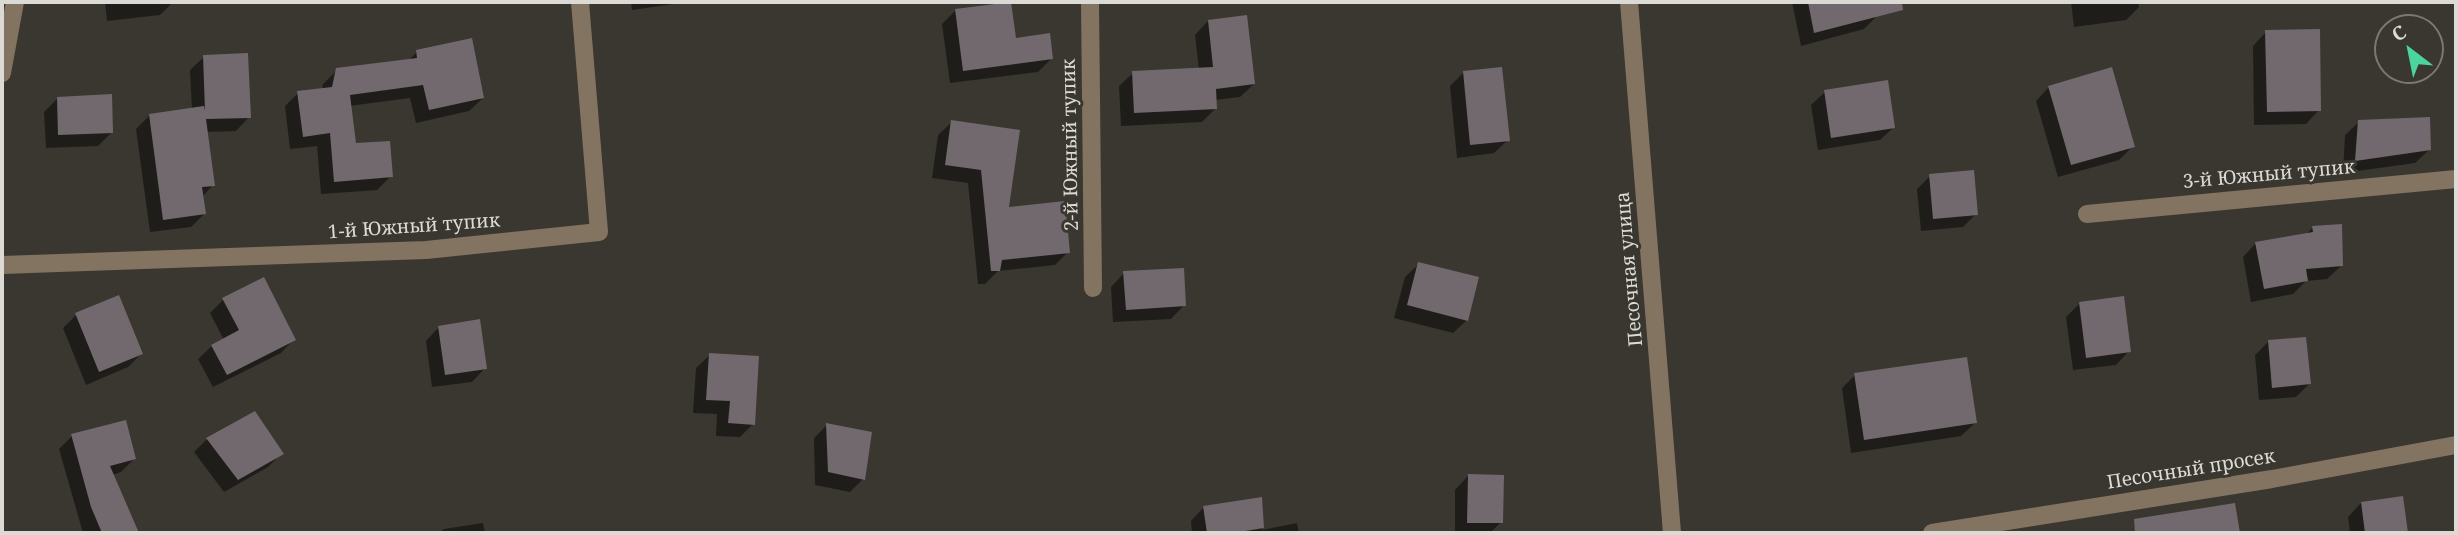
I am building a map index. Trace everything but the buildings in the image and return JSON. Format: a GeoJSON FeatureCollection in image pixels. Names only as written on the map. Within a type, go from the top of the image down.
{"type":"FeatureCollection","features":[{"type":"Feature","properties":{"kind":"street"},"geometry":{"type":"LineString","coordinates":[[2,74],[15,2]]}},
{"type":"Feature","properties":{"kind":"street","name":"1-й Южный тупик"},"geometry":{"type":"LineString","coordinates":[[2,265],[426,250],[598,232],[580,2]]}},
{"type":"Feature","properties":{"kind":"street","name":"2-й Южный тупик"},"geometry":{"type":"LineString","coordinates":[[1090,2],[1093,288]]}},
{"type":"Feature","properties":{"kind":"street","name":"Песочная улица"},"geometry":{"type":"LineString","coordinates":[[1629,2],[1672,533]]}},
{"type":"Feature","properties":{"kind":"street","name":"3-й Южный тупик"},"geometry":{"type":"LineString","coordinates":[[2087,214],[2456,179]]}},
{"type":"Feature","properties":{"kind":"street","name":"Песочный просек"},"geometry":{"type":"LineString","coordinates":[[1932,533],[2272,479],[2456,445]]}}]}
